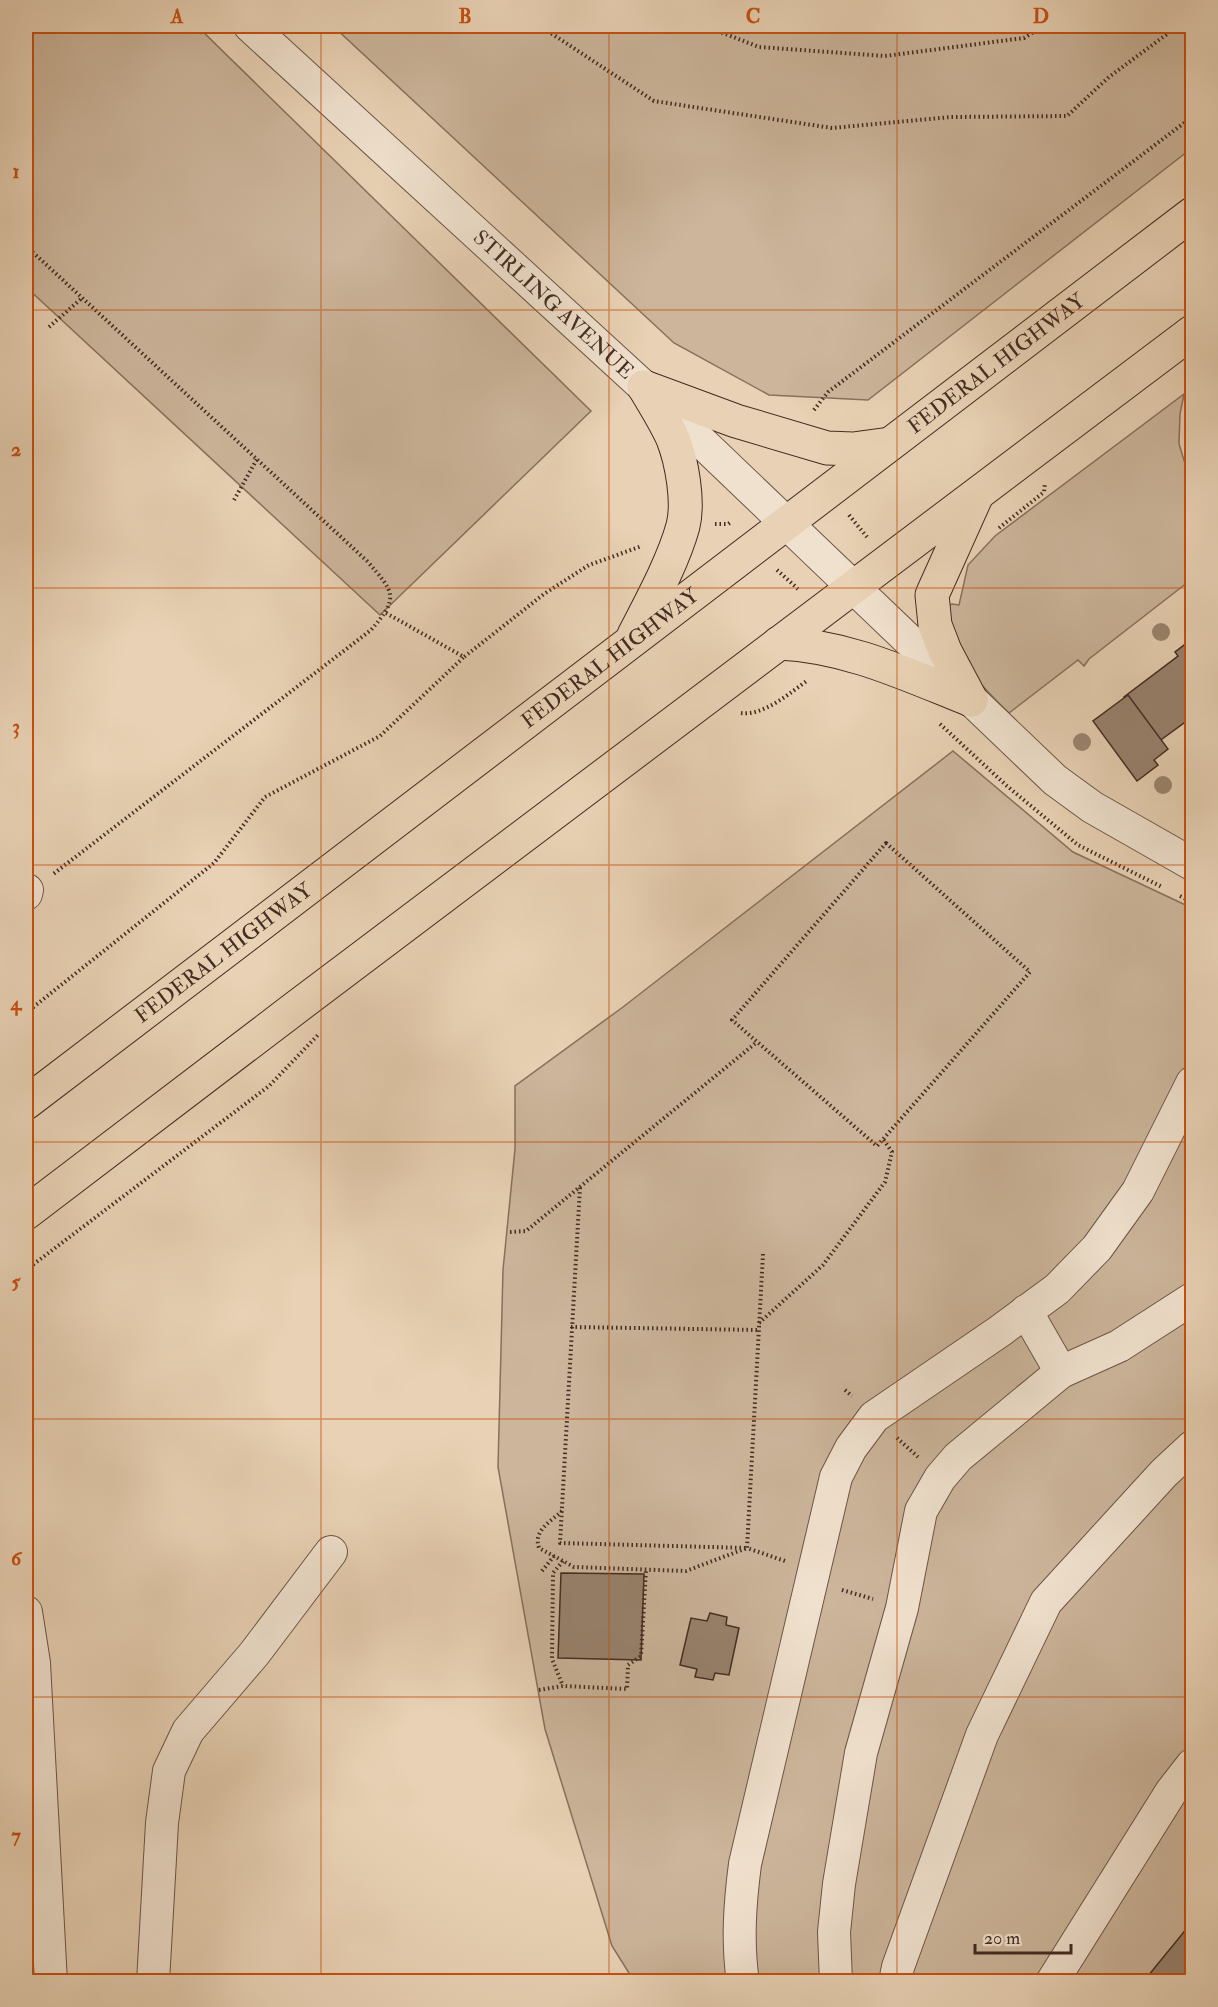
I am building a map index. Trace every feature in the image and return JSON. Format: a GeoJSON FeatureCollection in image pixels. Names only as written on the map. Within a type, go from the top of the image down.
{"type":"FeatureCollection","features":[{"type":"Feature","properties":{"kind":"highway","name":"FEDERAL HIGHWAY"},"geometry":{"type":"LineString","coordinates":[[26,1103],[1192,214]]}},
{"type":"Feature","properties":{"kind":"highway"},"geometry":{"type":"LineString","coordinates":[[26,1213],[290,1011],[1192,332]]}},
{"type":"Feature","properties":{"kind":"highway"},"geometry":{"type":"LineString","coordinates":[[644,387],[736,421],[827,448],[853,449],[892,443]]}},
{"type":"Feature","properties":{"kind":"highway"},"geometry":{"type":"LineString","coordinates":[[629,643],[658,589],[683,524],[684,482],[679,458],[672,438],[644,387]]}},
{"type":"Feature","properties":{"kind":"highway"},"geometry":{"type":"LineString","coordinates":[[971,700],[945,651],[935,625],[932,595],[976,495]]}},
{"type":"Feature","properties":{"kind":"highway"},"geometry":{"type":"LineString","coordinates":[[779,643],[809,644],[840,651],[971,700]]}},
{"type":"Feature","properties":{"kind":"street","name":"STIRLING AVENUE"},"geometry":{"type":"LineString","coordinates":[[250,26],[644,387],[1055,780],[1092,807],[1192,864]]}},
{"type":"Feature","properties":{"kind":"street"},"geometry":{"type":"LineString","coordinates":[[743,1982],[739,1913],[744,1864],[836,1477],[851,1448],[874,1417],[1057,1289],[1097,1248],[1138,1191],[1192,1083]]}},
{"type":"Feature","properties":{"kind":"street"},"geometry":{"type":"LineString","coordinates":[[836,1982],[834,1932],[839,1884],[857,1775],[864,1742],[902,1608],[921,1511],[940,1478],[958,1457],[1061,1372],[1119,1346],[1192,1299]]}},
{"type":"Feature","properties":{"kind":"street"},"geometry":{"type":"LineString","coordinates":[[1026,1311],[1061,1372]]}},
{"type":"Feature","properties":{"kind":"street"},"geometry":{"type":"LineString","coordinates":[[895,1982],[898,1967],[982,1735],[1046,1602],[1164,1473],[1192,1448]]}},
{"type":"Feature","properties":{"kind":"street"},"geometry":{"type":"LineString","coordinates":[[153,1982],[162,1824],[168,1771],[188,1731],[254,1654],[331,1552]]}},
{"type":"Feature","properties":{"kind":"street"},"geometry":{"type":"LineString","coordinates":[[26,1612],[35,1674],[51,1982]]}},
{"type":"Feature","properties":{"kind":"street"},"geometry":{"type":"LineString","coordinates":[[1052,1982],[1172,1792],[1192,1765]]}},
{"type":"Feature","properties":{"kind":"path"},"geometry":{"type":"LineString","coordinates":[[540,26],[654,101],[832,128],[951,117],[1067,117],[1109,77],[1178,26]]}},
{"type":"Feature","properties":{"kind":"path"},"geometry":{"type":"LineString","coordinates":[[705,26],[759,47],[885,56],[1024,38],[1043,26]]}},
{"type":"Feature","properties":{"kind":"path"},"geometry":{"type":"LineString","coordinates":[[798,439],[802,425],[828,392],[1192,117]]}},
{"type":"Feature","properties":{"kind":"path"},"geometry":{"type":"LineString","coordinates":[[26,246],[367,561],[387,585],[392,598],[386,613],[362,637],[57,871],[26,892]]}},
{"type":"Feature","properties":{"kind":"path"},"geometry":{"type":"LineString","coordinates":[[49,327],[82,298]]}},
{"type":"Feature","properties":{"kind":"path"},"geometry":{"type":"LineString","coordinates":[[997,530],[1044,492],[1047,442]]}},
{"type":"Feature","properties":{"kind":"path"},"geometry":{"type":"LineString","coordinates":[[234,500],[257,459]]}},
{"type":"Feature","properties":{"kind":"path"},"geometry":{"type":"LineString","coordinates":[[829,492],[887,562]]}},
{"type":"Feature","properties":{"kind":"path"},"geometry":{"type":"LineString","coordinates":[[26,1013],[214,863],[265,797],[380,736],[464,657],[544,594],[588,565],[642,546],[648,539]]}},
{"type":"Feature","properties":{"kind":"path"},"geometry":{"type":"LineString","coordinates":[[754,548],[822,611]]}},
{"type":"Feature","properties":{"kind":"path"},"geometry":{"type":"LineString","coordinates":[[386,613],[464,657]]}},
{"type":"Feature","properties":{"kind":"path"},"geometry":{"type":"LineString","coordinates":[[693,708],[748,714],[774,704],[811,678]]}},
{"type":"Feature","properties":{"kind":"path"},"geometry":{"type":"LineString","coordinates":[[886,843],[1030,972],[883,1139],[877,1146],[732,1020],[886,843]]}},
{"type":"Feature","properties":{"kind":"path"},"geometry":{"type":"LineString","coordinates":[[26,1270],[269,1086],[325,1028]]}},
{"type":"Feature","properties":{"kind":"path"},"geometry":{"type":"LineString","coordinates":[[510,1232],[526,1232],[757,1042]]}},
{"type":"Feature","properties":{"kind":"path"},"geometry":{"type":"LineString","coordinates":[[759,1324],[823,1265],[885,1182],[892,1152],[883,1139]]}},
{"type":"Feature","properties":{"kind":"path"},"geometry":{"type":"LineString","coordinates":[[580,1187],[560,1543],[747,1548],[778,1558],[828,1585],[902,1608]]}},
{"type":"Feature","properties":{"kind":"path"},"geometry":{"type":"LineString","coordinates":[[747,1548],[763,1254]]}},
{"type":"Feature","properties":{"kind":"path"},"geometry":{"type":"LineString","coordinates":[[571,1327],[759,1330]]}},
{"type":"Feature","properties":{"kind":"path"},"geometry":{"type":"LineString","coordinates":[[562,1511],[538,1533],[536,1540],[539,1548],[574,1567],[686,1571],[747,1548]]}},
{"type":"Feature","properties":{"kind":"path"},"geometry":{"type":"LineString","coordinates":[[542,1571],[554,1556]]}},
{"type":"Feature","properties":{"kind":"path"},"geometry":{"type":"LineString","coordinates":[[563,1561],[553,1573],[552,1659],[563,1686]]}},
{"type":"Feature","properties":{"kind":"path"},"geometry":{"type":"LineString","coordinates":[[539,1690],[563,1686],[627,1689],[628,1665],[641,1656],[646,1570]]}},
{"type":"Feature","properties":{"kind":"shaded area"},"geometry":{"type":"Polygon","coordinates":[[[26,26],[197,26],[591,411],[380,615],[26,287],[26,26]]]}},
{"type":"Feature","properties":{"kind":"shaded area"},"geometry":{"type":"Polygon","coordinates":[[[333,26],[1192,26],[1192,148],[868,400],[769,395],[674,343],[333,26]]]}},
{"type":"Feature","properties":{"kind":"shaded area"},"geometry":{"type":"Polygon","coordinates":[[[1184,394],[1180,414],[1179,444],[1192,486],[1192,579],[1089,659],[1084,666],[1078,660],[1009,713],[969,669],[956,649],[951,635],[946,606],[959,605],[968,565],[995,536],[1184,394]]]}},
{"type":"Feature","properties":{"kind":"shaded area"},"geometry":{"type":"Polygon","coordinates":[[[953,751],[1073,852],[1192,908],[1192,1981],[634,1981],[612,1946],[545,1729],[498,1467],[503,1270],[515,1149],[515,1086],[623,1007],[953,751]]]}},
{"type":"Feature","properties":{"kind":"building"},"geometry":{"type":"Polygon","coordinates":[[[1192,639],[1192,717],[1158,742],[1124,697],[1178,656],[1175,652],[1192,639]]]}},
{"type":"Feature","properties":{"kind":"building"},"geometry":{"type":"Polygon","coordinates":[[[1128,695],[1168,749],[1154,760],[1158,765],[1137,781],[1093,721],[1128,695]]]}},
{"type":"Feature","properties":{"kind":"building"},"geometry":{"type":"Polygon","coordinates":[[[561,1573],[644,1574],[641,1660],[558,1658],[561,1573]]]}},
{"type":"Feature","properties":{"kind":"building"},"geometry":{"type":"Polygon","coordinates":[[[710,1613],[727,1617],[726,1625],[739,1628],[729,1675],[715,1673],[713,1680],[695,1677],[697,1669],[680,1665],[691,1618],[707,1621],[710,1613]]]}},
{"type":"Feature","properties":{"kind":"building"},"geometry":{"type":"Polygon","coordinates":[[[1192,1922],[1192,1982],[1143,1982],[1192,1922]]]}}]}
